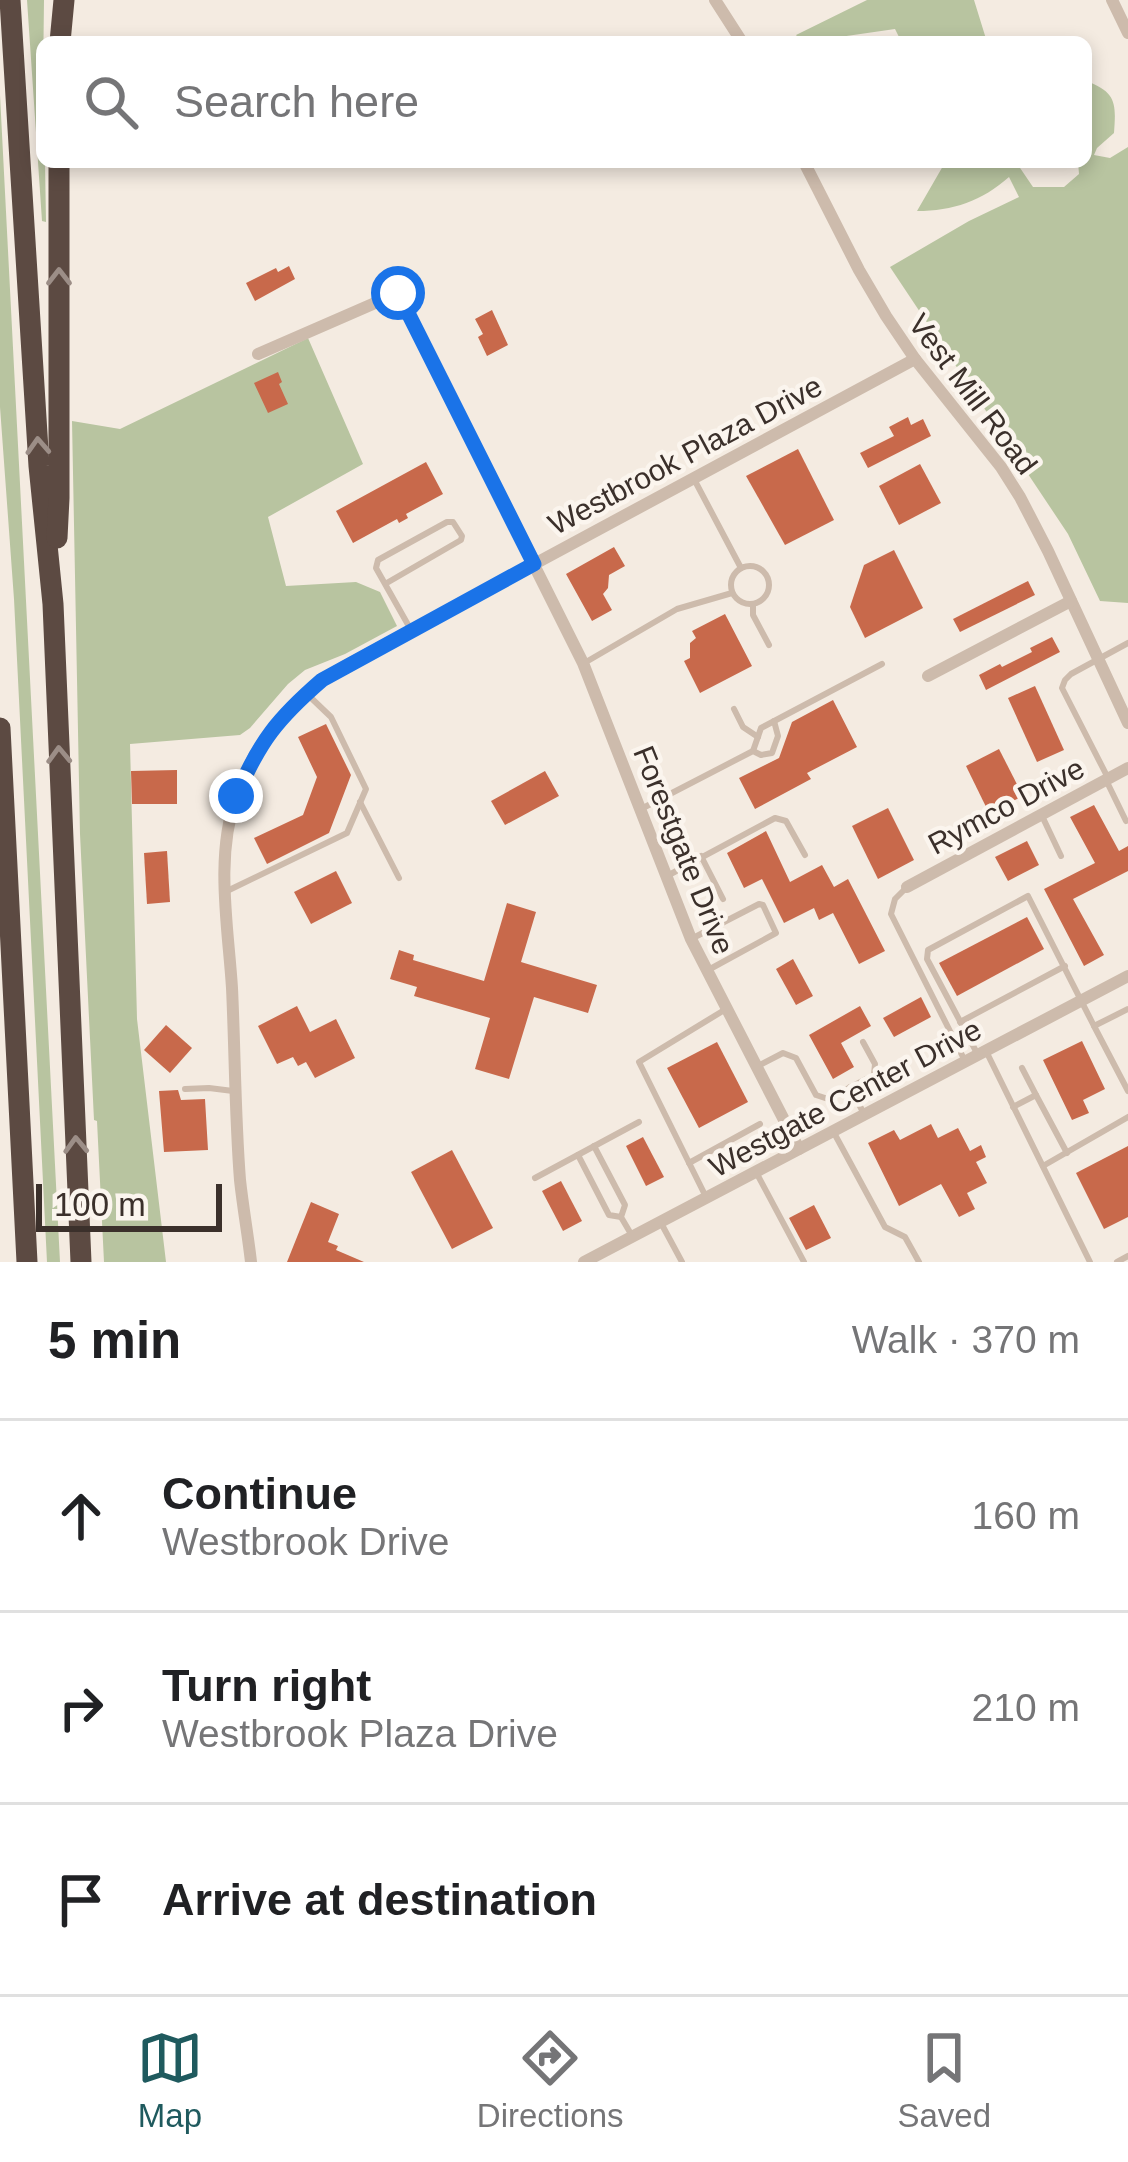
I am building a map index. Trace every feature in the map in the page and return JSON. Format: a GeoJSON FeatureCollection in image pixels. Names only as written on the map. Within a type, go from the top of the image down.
{"type":"FeatureCollection","features":[{"type":"Feature","properties":{"kind":"highway"},"geometry":{"type":"LineString","coordinates":[[10,0],[39,466],[53,604],[81,1262]]}},
{"type":"Feature","properties":{"kind":"highway"},"geometry":{"type":"LineString","coordinates":[[59,36],[60,0]]}},
{"type":"Feature","properties":{"kind":"highway"},"geometry":{"type":"LineString","coordinates":[[53,604],[59,498],[59,168]]}},
{"type":"Feature","properties":{"kind":"highway"},"geometry":{"type":"LineString","coordinates":[[0,728],[27,1262]]}},
{"type":"Feature","properties":{"kind":"street"},"geometry":{"type":"LineString","coordinates":[[715,0],[738,36]]}},
{"type":"Feature","properties":{"kind":"street"},"geometry":{"type":"LineString","coordinates":[[1112,0],[1128,33]]}},
{"type":"Feature","properties":{"kind":"street","name":"Vest Mill Road"},"geometry":{"type":"LineString","coordinates":[[807,168],[859,270],[915,359],[1001,467],[1029,515],[1128,723]]}},
{"type":"Feature","properties":{"kind":"street","name":"Forestgate Drive"},"geometry":{"type":"LineString","coordinates":[[258,353],[398,293],[583,663],[691,939],[799,1149]]}},
{"type":"Feature","properties":{"kind":"street","name":"Westbrook Plaza Drive"},"geometry":{"type":"LineString","coordinates":[[251,1262],[240,1182],[224,855],[236,796],[268,734],[293,704],[333,673],[915,359]]}},
{"type":"Feature","properties":{"kind":"street"},"geometry":{"type":"LineString","coordinates":[[928,676],[1072,601]]}},
{"type":"Feature","properties":{"kind":"street","name":"Rymco Drive"},"geometry":{"type":"LineString","coordinates":[[907,886],[1128,768]]}},
{"type":"Feature","properties":{"kind":"street","name":"Westgate Center Drive"},"geometry":{"type":"LineString","coordinates":[[584,1262],[1128,976]]}},
{"type":"Feature","properties":{"kind":"lane"},"geometry":{"type":"LineString","coordinates":[[693,478],[741,568]]}},
{"type":"Feature","properties":{"kind":"lane"},"geometry":{"type":"LineString","coordinates":[[385,584],[461,540],[454,521],[378,560],[376,568],[385,584],[411,630]]}},
{"type":"Feature","properties":{"kind":"lane"},"geometry":{"type":"LineString","coordinates":[[754,566],[768,578],[767,596],[753,605],[739,601],[732,592],[732,578],[741,568],[754,566]]}},
{"type":"Feature","properties":{"kind":"lane"},"geometry":{"type":"LineString","coordinates":[[583,663],[677,609],[732,592]]}},
{"type":"Feature","properties":{"kind":"lane"},"geometry":{"type":"LineString","coordinates":[[753,605],[753,615],[769,645]]}},
{"type":"Feature","properties":{"kind":"lane"},"geometry":{"type":"LineString","coordinates":[[1126,821],[1062,688],[1071,674],[1128,643]]}},
{"type":"Feature","properties":{"kind":"lane"},"geometry":{"type":"LineString","coordinates":[[640,809],[753,751],[761,728],[883,664]]}},
{"type":"Feature","properties":{"kind":"lane"},"geometry":{"type":"LineString","coordinates":[[225,892],[347,833],[360,802],[365,789],[331,717],[307,693]]}},
{"type":"Feature","properties":{"kind":"lane"},"geometry":{"type":"LineString","coordinates":[[734,709],[743,727],[758,737]]}},
{"type":"Feature","properties":{"kind":"lane"},"geometry":{"type":"LineString","coordinates":[[753,751],[764,755],[774,751],[778,736],[774,721]]}},
{"type":"Feature","properties":{"kind":"lane"},"geometry":{"type":"LineString","coordinates":[[360,802],[399,878]]}},
{"type":"Feature","properties":{"kind":"lane"},"geometry":{"type":"LineString","coordinates":[[1041,815],[1061,856]]}},
{"type":"Feature","properties":{"kind":"lane"},"geometry":{"type":"LineString","coordinates":[[667,876],[775,818],[786,821],[805,855]]}},
{"type":"Feature","properties":{"kind":"lane"},"geometry":{"type":"LineString","coordinates":[[701,856],[723,899]]}},
{"type":"Feature","properties":{"kind":"lane"},"geometry":{"type":"LineString","coordinates":[[907,886],[895,899],[892,914],[976,1056],[1013,1107],[1090,1262]]}},
{"type":"Feature","properties":{"kind":"lane"},"geometry":{"type":"LineString","coordinates":[[976,1056],[926,959],[928,950],[1028,896],[1128,1091]]}},
{"type":"Feature","properties":{"kind":"lane"},"geometry":{"type":"LineString","coordinates":[[691,939],[762,904],[776,930],[707,971]]}},
{"type":"Feature","properties":{"kind":"lane"},"geometry":{"type":"LineString","coordinates":[[960,1022],[1065,966]]}},
{"type":"Feature","properties":{"kind":"lane"},"geometry":{"type":"LineString","coordinates":[[706,1198],[639,1062],[726,1009]]}},
{"type":"Feature","properties":{"kind":"lane"},"geometry":{"type":"LineString","coordinates":[[1094,1026],[1128,1009]]}},
{"type":"Feature","properties":{"kind":"lane"},"geometry":{"type":"LineString","coordinates":[[757,1067],[783,1053],[796,1058],[816,1095],[828,1099],[874,1075],[875,1064],[863,1042]]}},
{"type":"Feature","properties":{"kind":"lane"},"geometry":{"type":"LineString","coordinates":[[1022,1068],[1066,1153]]}},
{"type":"Feature","properties":{"kind":"lane"},"geometry":{"type":"LineString","coordinates":[[850,1087],[864,1115]]}},
{"type":"Feature","properties":{"kind":"lane"},"geometry":{"type":"LineString","coordinates":[[185,1090],[236,1091]]}},
{"type":"Feature","properties":{"kind":"lane"},"geometry":{"type":"LineString","coordinates":[[1013,1107],[1036,1095]]}},
{"type":"Feature","properties":{"kind":"lane"},"geometry":{"type":"LineString","coordinates":[[1043,1166],[1128,1117]]}},
{"type":"Feature","properties":{"kind":"lane"},"geometry":{"type":"LineString","coordinates":[[535,1178],[639,1122]]}},
{"type":"Feature","properties":{"kind":"lane"},"geometry":{"type":"LineString","coordinates":[[688,1162],[760,1124]]}},
{"type":"Feature","properties":{"kind":"lane"},"geometry":{"type":"LineString","coordinates":[[833,1131],[885,1227],[905,1237],[919,1262]]}},
{"type":"Feature","properties":{"kind":"lane"},"geometry":{"type":"LineString","coordinates":[[595,1146],[625,1205],[621,1217],[632,1237]]}},
{"type":"Feature","properties":{"kind":"lane"},"geometry":{"type":"LineString","coordinates":[[578,1155],[609,1215],[621,1217]]}},
{"type":"Feature","properties":{"kind":"lane"},"geometry":{"type":"LineString","coordinates":[[756,1172],[804,1262]]}},
{"type":"Feature","properties":{"kind":"lane"},"geometry":{"type":"LineString","coordinates":[[661,1222],[682,1262]]}},
{"type":"Feature","properties":{"kind":"lane"},"geometry":{"type":"LineString","coordinates":[[1117,1262],[1128,1256]]}},
{"type":"Feature","properties":{"kind":"green space"},"geometry":{"type":"Polygon","coordinates":[[[27,0],[44,0],[44,36],[36,36],[36,133],[27,0]]]}},
{"type":"Feature","properties":{"kind":"green space"},"geometry":{"type":"Polygon","coordinates":[[[867,0],[974,0],[985,36],[898,36],[895,29],[847,36],[796,35],[867,0]]]}},
{"type":"Feature","properties":{"kind":"green space"},"geometry":{"type":"Polygon","coordinates":[[[1092,84],[1109,95],[1114,107],[1114,133],[1094,155],[1110,158],[1128,147],[1128,603],[1100,601],[1068,534],[890,267],[1019,197],[1009,177],[966,203],[917,211],[942,168],[1020,168],[1033,187],[1064,187],[1079,174],[1078,168],[1092,168],[1092,84]]]}},
{"type":"Feature","properties":{"kind":"green space"},"geometry":{"type":"Polygon","coordinates":[[[0,95],[60,1262],[47,1262],[0,407],[0,95]]]}},
{"type":"Feature","properties":{"kind":"green space"},"geometry":{"type":"Polygon","coordinates":[[[38,168],[45,168],[46,222],[42,221],[38,168]]]}},
{"type":"Feature","properties":{"kind":"green space"},"geometry":{"type":"Polygon","coordinates":[[[308,338],[363,464],[268,517],[286,586],[356,582],[380,592],[397,626],[305,670],[240,735],[130,744],[137,1019],[166,1262],[104,1262],[80,834],[72,421],[120,429],[308,338]]]}},
{"type":"Feature","properties":{"kind":"building"},"geometry":{"type":"Polygon","coordinates":[[[289,266],[295,279],[255,301],[246,283],[289,266]]]}},
{"type":"Feature","properties":{"kind":"building"},"geometry":{"type":"Polygon","coordinates":[[[492,310],[508,345],[487,356],[475,319],[492,310]]]}},
{"type":"Feature","properties":{"kind":"building"},"geometry":{"type":"Polygon","coordinates":[[[278,372],[288,404],[268,413],[254,383],[278,372]]]}},
{"type":"Feature","properties":{"kind":"building"},"geometry":{"type":"Polygon","coordinates":[[[908,417],[911,425],[923,419],[931,436],[868,468],[860,453],[894,436],[889,427],[908,417]]]}},
{"type":"Feature","properties":{"kind":"building"},"geometry":{"type":"Polygon","coordinates":[[[798,449],[834,520],[785,545],[746,476],[798,449]]]}},
{"type":"Feature","properties":{"kind":"building"},"geometry":{"type":"Polygon","coordinates":[[[426,462],[443,494],[406,514],[408,518],[399,523],[397,519],[353,543],[336,511],[426,462]]]}},
{"type":"Feature","properties":{"kind":"building"},"geometry":{"type":"Polygon","coordinates":[[[920,464],[941,503],[899,525],[879,486],[920,464]]]}},
{"type":"Feature","properties":{"kind":"building"},"geometry":{"type":"Polygon","coordinates":[[[614,547],[625,566],[609,575],[603,594],[612,610],[592,621],[566,574],[614,547]]]}},
{"type":"Feature","properties":{"kind":"building"},"geometry":{"type":"Polygon","coordinates":[[[894,550],[923,608],[865,638],[850,607],[864,565],[894,550]]]}},
{"type":"Feature","properties":{"kind":"building"},"geometry":{"type":"Polygon","coordinates":[[[1028,581],[1035,595],[960,632],[953,619],[1028,581]]]}},
{"type":"Feature","properties":{"kind":"building"},"geometry":{"type":"Polygon","coordinates":[[[725,614],[752,666],[700,693],[684,661],[690,658],[690,643],[696,638],[692,631],[725,614]]]}},
{"type":"Feature","properties":{"kind":"building"},"geometry":{"type":"Polygon","coordinates":[[[1052,637],[1060,652],[986,690],[979,675],[1032,652],[1030,648],[1052,637]]]}},
{"type":"Feature","properties":{"kind":"building"},"geometry":{"type":"Polygon","coordinates":[[[1035,686],[1064,750],[1037,762],[1008,698],[1035,686]]]}},
{"type":"Feature","properties":{"kind":"building"},"geometry":{"type":"Polygon","coordinates":[[[833,700],[857,747],[807,773],[811,779],[755,809],[739,778],[779,758],[792,722],[833,700]]]}},
{"type":"Feature","properties":{"kind":"building"},"geometry":{"type":"Polygon","coordinates":[[[326,724],[351,775],[329,833],[267,864],[254,838],[303,815],[317,777],[298,737],[326,724]]]}},
{"type":"Feature","properties":{"kind":"building"},"geometry":{"type":"Polygon","coordinates":[[[999,749],[1023,796],[989,813],[966,766],[999,749]]]}},
{"type":"Feature","properties":{"kind":"building"},"geometry":{"type":"Polygon","coordinates":[[[177,770],[177,804],[132,804],[131,771],[177,770]]]}},
{"type":"Feature","properties":{"kind":"building"},"geometry":{"type":"Polygon","coordinates":[[[545,771],[559,796],[505,825],[491,801],[545,771]]]}},
{"type":"Feature","properties":{"kind":"building"},"geometry":{"type":"Polygon","coordinates":[[[1094,805],[1119,851],[1128,846],[1128,871],[1073,899],[1104,955],[1084,966],[1044,889],[1095,863],[1070,817],[1094,805]]]}},
{"type":"Feature","properties":{"kind":"building"},"geometry":{"type":"Polygon","coordinates":[[[888,808],[914,860],[878,879],[852,826],[888,808]]]}},
{"type":"Feature","properties":{"kind":"building"},"geometry":{"type":"Polygon","coordinates":[[[766,831],[790,882],[822,865],[834,887],[848,879],[885,951],[859,964],[833,913],[819,920],[814,908],[784,923],[762,879],[744,888],[727,853],[766,831]]]}},
{"type":"Feature","properties":{"kind":"building"},"geometry":{"type":"Polygon","coordinates":[[[1027,841],[1039,865],[1008,881],[995,857],[1027,841]]]}},
{"type":"Feature","properties":{"kind":"building"},"geometry":{"type":"Polygon","coordinates":[[[167,851],[170,902],[147,904],[144,853],[167,851]]]}},
{"type":"Feature","properties":{"kind":"building"},"geometry":{"type":"Polygon","coordinates":[[[336,871],[352,903],[311,924],[294,892],[336,871]]]}},
{"type":"Feature","properties":{"kind":"building"},"geometry":{"type":"Polygon","coordinates":[[[507,903],[536,912],[521,962],[597,985],[588,1013],[534,997],[509,1079],[475,1069],[490,1018],[414,996],[417,987],[390,979],[399,950],[414,955],[413,960],[484,981],[507,903]]]}},
{"type":"Feature","properties":{"kind":"building"},"geometry":{"type":"Polygon","coordinates":[[[1027,917],[1044,949],[957,996],[939,963],[1027,917]]]}},
{"type":"Feature","properties":{"kind":"building"},"geometry":{"type":"Polygon","coordinates":[[[793,959],[813,996],[796,1005],[776,969],[793,959]]]}},
{"type":"Feature","properties":{"kind":"building"},"geometry":{"type":"Polygon","coordinates":[[[921,997],[931,1017],[894,1037],[883,1018],[921,997]]]}},
{"type":"Feature","properties":{"kind":"building"},"geometry":{"type":"Polygon","coordinates":[[[297,1006],[310,1032],[336,1019],[355,1058],[315,1078],[306,1062],[298,1066],[293,1057],[277,1064],[258,1026],[297,1006]]]}},
{"type":"Feature","properties":{"kind":"building"},"geometry":{"type":"Polygon","coordinates":[[[860,1006],[871,1026],[841,1043],[854,1067],[833,1079],[809,1035],[860,1006]]]}},
{"type":"Feature","properties":{"kind":"building"},"geometry":{"type":"Polygon","coordinates":[[[166,1025],[192,1048],[170,1073],[144,1050],[166,1025]]]}},
{"type":"Feature","properties":{"kind":"building"},"geometry":{"type":"Polygon","coordinates":[[[1082,1041],[1105,1089],[1083,1100],[1089,1113],[1072,1120],[1043,1060],[1082,1041]]]}},
{"type":"Feature","properties":{"kind":"building"},"geometry":{"type":"Polygon","coordinates":[[[717,1042],[748,1102],[699,1128],[667,1068],[717,1042]]]}},
{"type":"Feature","properties":{"kind":"building"},"geometry":{"type":"Polygon","coordinates":[[[178,1090],[181,1100],[205,1099],[208,1150],[164,1152],[159,1091],[178,1090]]]}},
{"type":"Feature","properties":{"kind":"building"},"geometry":{"type":"Polygon","coordinates":[[[931,1124],[938,1138],[958,1128],[970,1151],[981,1145],[986,1157],[976,1162],[987,1183],[967,1193],[975,1209],[959,1217],[941,1184],[899,1206],[868,1143],[894,1130],[900,1140],[931,1124]]]}},
{"type":"Feature","properties":{"kind":"building"},"geometry":{"type":"Polygon","coordinates":[[[643,1137],[664,1177],[646,1186],[626,1146],[643,1137]]]}},
{"type":"Feature","properties":{"kind":"building"},"geometry":{"type":"Polygon","coordinates":[[[1128,1146],[1128,1217],[1104,1229],[1076,1173],[1128,1146]]]}},
{"type":"Feature","properties":{"kind":"building"},"geometry":{"type":"Polygon","coordinates":[[[452,1150],[493,1228],[452,1249],[411,1172],[452,1150]]]}},
{"type":"Feature","properties":{"kind":"building"},"geometry":{"type":"Polygon","coordinates":[[[561,1181],[582,1221],[563,1231],[542,1191],[561,1181]]]}},
{"type":"Feature","properties":{"kind":"building"},"geometry":{"type":"Polygon","coordinates":[[[311,1202],[339,1214],[328,1242],[364,1262],[287,1262],[311,1202]]]}},
{"type":"Feature","properties":{"kind":"building"},"geometry":{"type":"Polygon","coordinates":[[[814,1205],[831,1238],[806,1250],[789,1218],[814,1205]]]}},
{"type":"Feature","properties":{"kind":"route"},"geometry":{"type":"LineString","coordinates":[[236,796],[268,734],[322,680],[534,564],[398,293]]}}]}
